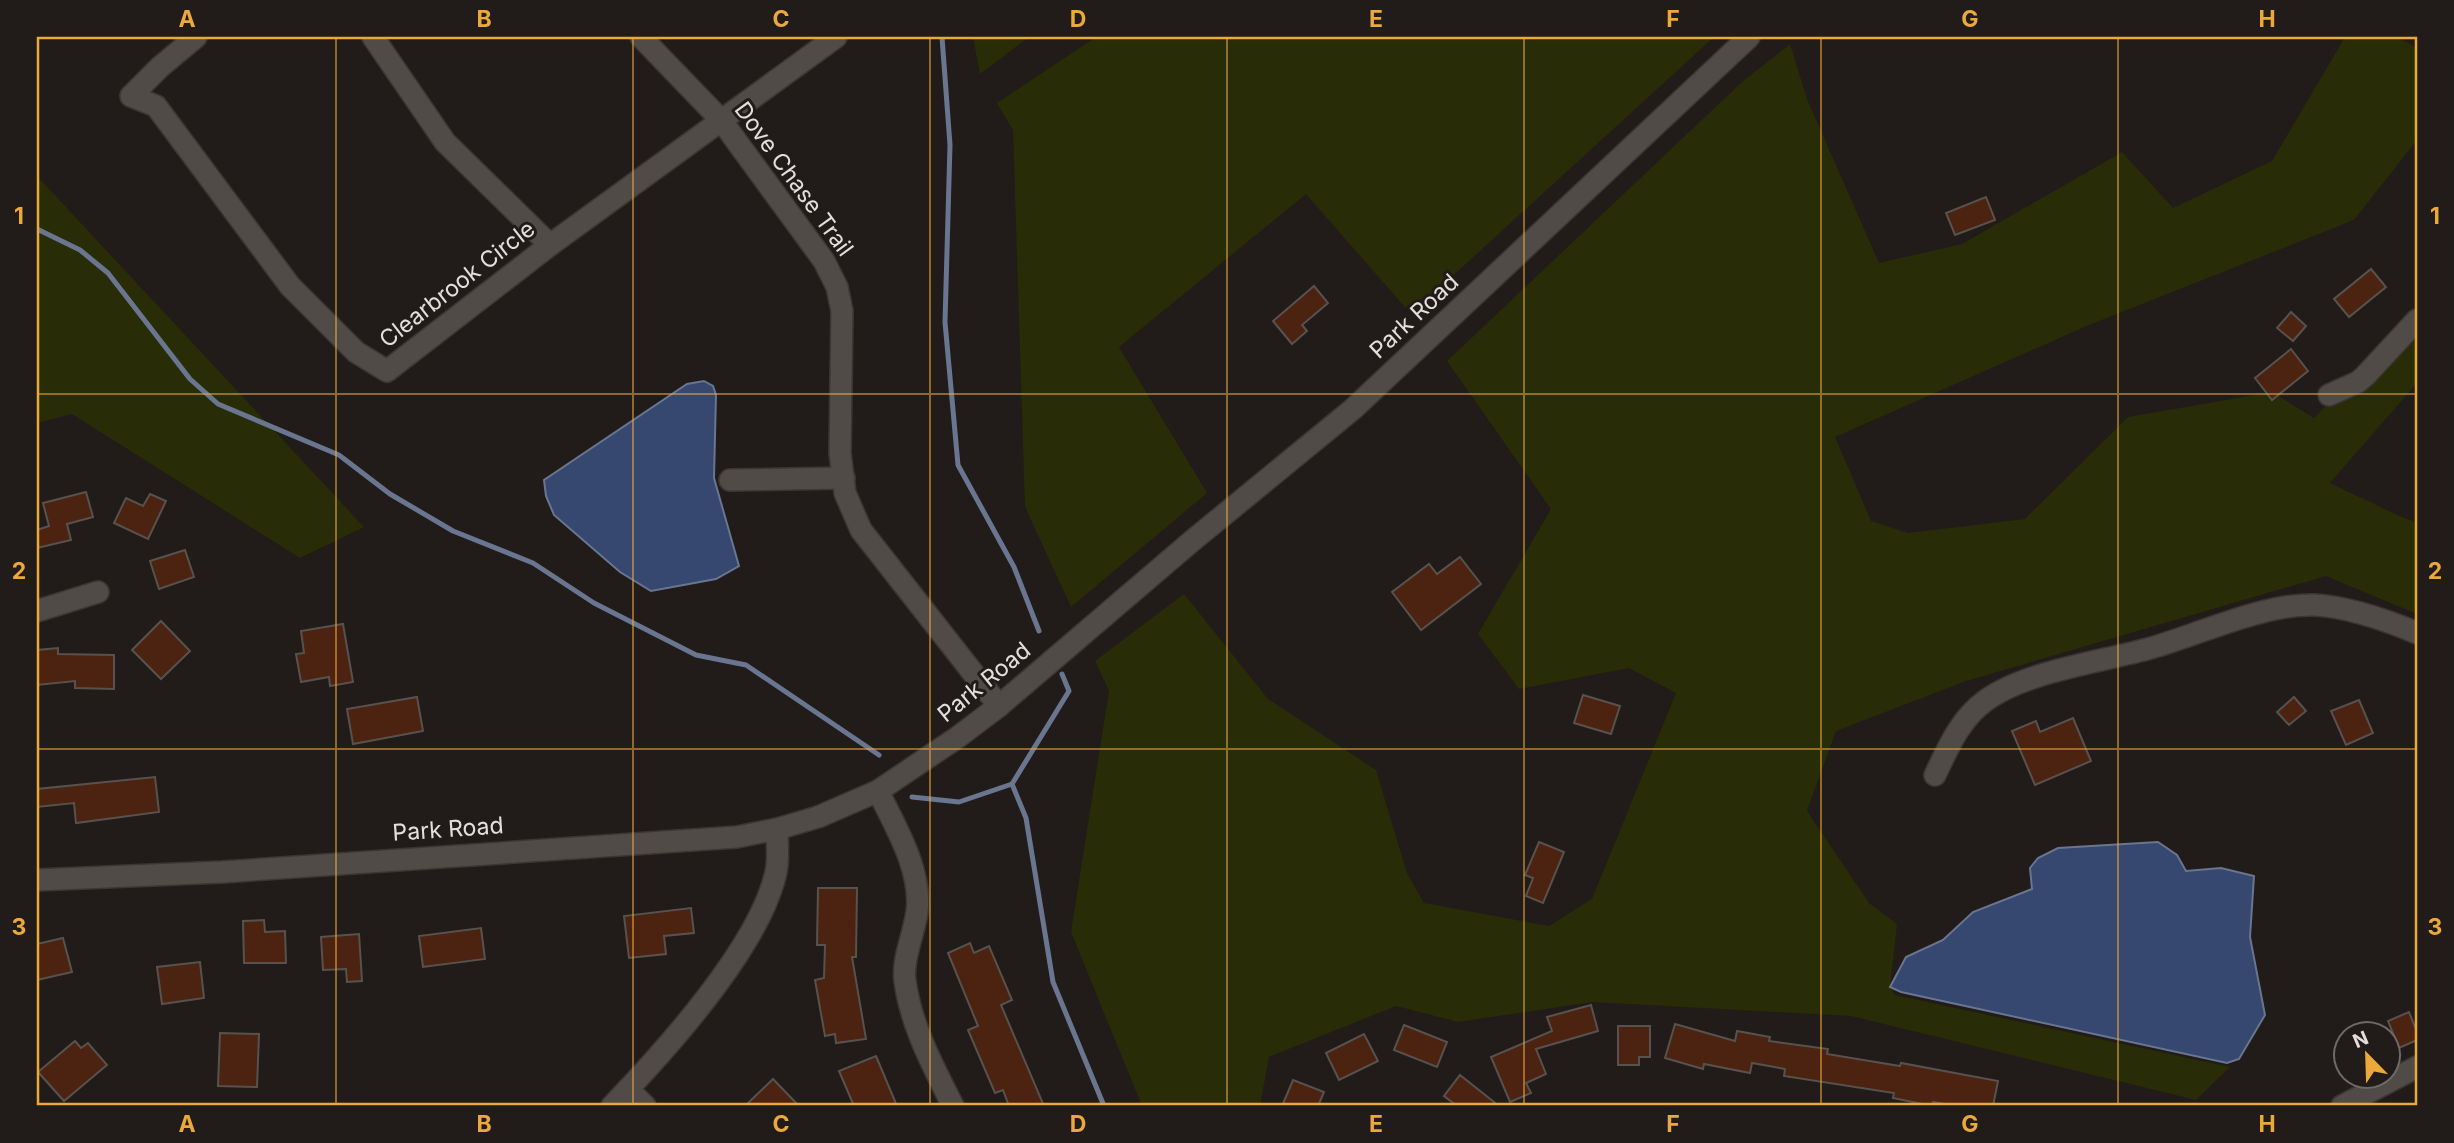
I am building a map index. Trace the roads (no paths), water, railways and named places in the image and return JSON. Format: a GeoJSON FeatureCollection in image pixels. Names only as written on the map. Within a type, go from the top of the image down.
{"type":"FeatureCollection","features":[{"type":"Feature","properties":{"kind":"street","name":"Clearbrook Circle"},"geometry":{"type":"LineString","coordinates":[[196,37],[131,96],[156,106],[290,286],[356,352],[387,371],[550,245],[836,37]]}},
{"type":"Feature","properties":{"kind":"street"},"geometry":{"type":"LineString","coordinates":[[373,37],[445,142],[550,245]]}},
{"type":"Feature","properties":{"kind":"street","name":"Dove Chase Trail"},"geometry":{"type":"LineString","coordinates":[[641,37],[720,120],[824,261],[838,287],[842,311],[840,453],[845,493],[861,530],[999,706]]}},
{"type":"Feature","properties":{"kind":"street","name":"Park Road"},"geometry":{"type":"LineString","coordinates":[[37,880],[222,872],[737,837],[776,830],[818,817],[878,791],[999,706],[1192,541],[1353,409],[1749,37]]}},
{"type":"Feature","properties":{"kind":"street"},"geometry":{"type":"LineString","coordinates":[[2329,395],[2365,376],[2417,320]]}},
{"type":"Feature","properties":{"kind":"street"},"geometry":{"type":"LineString","coordinates":[[730,480],[844,478]]}},
{"type":"Feature","properties":{"kind":"street"},"geometry":{"type":"LineString","coordinates":[[37,611],[98,592]]}},
{"type":"Feature","properties":{"kind":"street"},"geometry":{"type":"LineString","coordinates":[[1935,775],[1957,731],[1982,703],[1998,692],[2045,675],[2152,648],[2267,611],[2292,606],[2315,605],[2340,609],[2396,624],[2417,633]]}},
{"type":"Feature","properties":{"kind":"street"},"geometry":{"type":"LineString","coordinates":[[878,791],[903,841],[915,877],[918,910],[904,977],[910,1010],[921,1042],[953,1106]]}},
{"type":"Feature","properties":{"kind":"street"},"geometry":{"type":"LineString","coordinates":[[612,1106],[712,989],[741,947],[764,907],[777,870],[776,830]]}},
{"type":"Feature","properties":{"kind":"street"},"geometry":{"type":"LineString","coordinates":[[2342,1106],[2417,1067]]}},
{"type":"Feature","properties":{"kind":"street"},"geometry":{"type":"LineString","coordinates":[[628,1089],[645,1106]]}},
{"type":"Feature","properties":{"kind":"water"},"geometry":{"type":"Polygon","coordinates":[[[704,381],[713,386],[716,395],[714,478],[739,566],[716,579],[651,591],[620,572],[554,515],[546,496],[544,480],[687,384],[704,381]]]}},
{"type":"Feature","properties":{"kind":"water"},"geometry":{"type":"Polygon","coordinates":[[[2158,842],[2177,855],[2186,871],[2221,868],[2254,876],[2250,937],[2265,1015],[2239,1059],[2227,1063],[1901,992],[1890,987],[1906,957],[1943,940],[1973,912],[2032,889],[2030,868],[2038,858],[2058,848],[2158,842]]]}},
{"type":"Feature","properties":{"kind":"waterway"},"geometry":{"type":"LineString","coordinates":[[942,37],[950,145],[945,322],[958,465],[1014,567],[1039,631]]}},
{"type":"Feature","properties":{"kind":"waterway"},"geometry":{"type":"LineString","coordinates":[[37,229],[80,250],[108,273],[190,379],[218,404],[339,455],[390,494],[453,531],[533,563],[594,603],[696,655],[746,665],[879,755]]}},
{"type":"Feature","properties":{"kind":"waterway"},"geometry":{"type":"LineString","coordinates":[[912,797],[959,802],[1012,784],[1069,691],[1062,674]]}},
{"type":"Feature","properties":{"kind":"waterway"},"geometry":{"type":"LineString","coordinates":[[1012,784],[1026,818],[1053,982],[1104,1106]]}}]}
